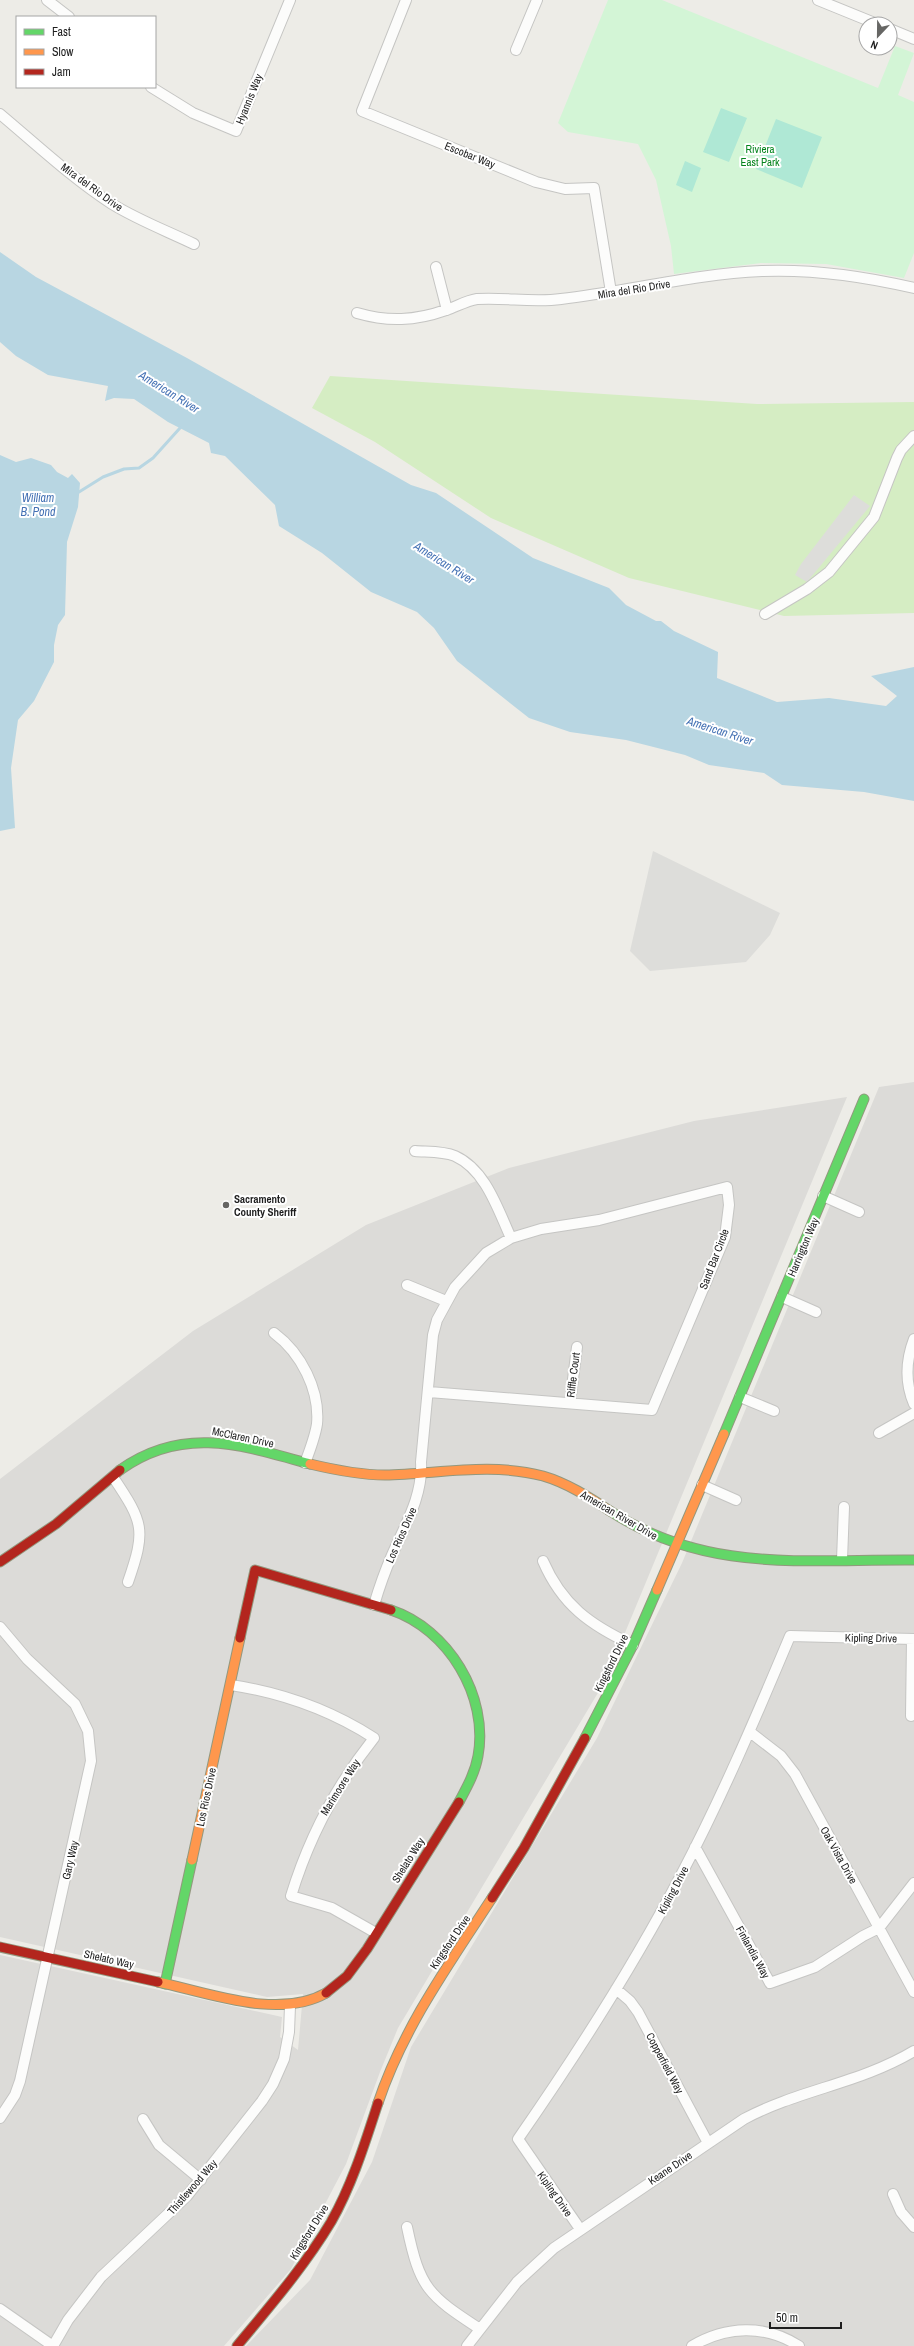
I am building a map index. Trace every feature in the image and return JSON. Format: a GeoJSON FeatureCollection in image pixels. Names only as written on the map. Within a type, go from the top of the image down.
{"type":"FeatureCollection","features":[{"type":"Feature","properties":{"kind":"street"},"geometry":{"type":"LineString","coordinates":[[47,0],[68,16]]}},
{"type":"Feature","properties":{"kind":"street","name":"Hyannis Way"},"geometry":{"type":"LineString","coordinates":[[153,88],[193,113],[236,131],[290,0]]}},
{"type":"Feature","properties":{"kind":"street","name":"Escobar Way"},"geometry":{"type":"LineString","coordinates":[[406,0],[362,111],[536,182],[565,189],[594,188],[611,292]]}},
{"type":"Feature","properties":{"kind":"street"},"geometry":{"type":"LineString","coordinates":[[516,50],[537,0]]}},
{"type":"Feature","properties":{"kind":"street"},"geometry":{"type":"LineString","coordinates":[[818,0],[858,16]]}},
{"type":"Feature","properties":{"kind":"street"},"geometry":{"type":"LineString","coordinates":[[898,32],[914,39]]}},
{"type":"Feature","properties":{"kind":"street","name":"Mira del Rio Drive"},"geometry":{"type":"LineString","coordinates":[[0,114],[112,203],[129,214],[194,244]]}},
{"type":"Feature","properties":{"kind":"street"},"geometry":{"type":"LineString","coordinates":[[436,267],[447,310]]}},
{"type":"Feature","properties":{"kind":"street","name":"Mira del Rio Drive"},"geometry":{"type":"LineString","coordinates":[[357,313],[382,320],[413,319],[447,310],[469,300],[559,300],[727,275],[789,271],[851,275],[914,288]]}},
{"type":"Feature","properties":{"kind":"street"},"geometry":{"type":"LineString","coordinates":[[765,614],[807,589],[829,572],[874,517],[897,458],[901,450],[914,436]]}},
{"type":"Feature","properties":{"kind":"street","name":"Harrington Way"},"geometry":{"type":"LineString","coordinates":[[677,1545],[864,1099]]}},
{"type":"Feature","properties":{"kind":"street"},"geometry":{"type":"LineString","coordinates":[[415,1151],[454,1156],[472,1168],[484,1182],[511,1238]]}},
{"type":"Feature","properties":{"kind":"street","name":"Sand Bar Circle"},"geometry":{"type":"LineString","coordinates":[[727,1187],[730,1205],[725,1237],[652,1410],[429,1392],[433,1335],[437,1320],[446,1301],[455,1287],[486,1253],[511,1238],[541,1229],[599,1220],[727,1187]]}},
{"type":"Feature","properties":{"kind":"street"},"geometry":{"type":"LineString","coordinates":[[823,1196],[859,1212]]}},
{"type":"Feature","properties":{"kind":"street"},"geometry":{"type":"LineString","coordinates":[[407,1285],[446,1301]]}},
{"type":"Feature","properties":{"kind":"street"},"geometry":{"type":"LineString","coordinates":[[782,1297],[816,1312]]}},
{"type":"Feature","properties":{"kind":"street"},"geometry":{"type":"LineString","coordinates":[[274,1333],[294,1352],[314,1392],[317,1405],[316,1426],[305,1463]]}},
{"type":"Feature","properties":{"kind":"street"},"geometry":{"type":"LineString","coordinates":[[914,1339],[908,1358],[907,1372],[908,1386],[914,1404]]}},
{"type":"Feature","properties":{"kind":"street","name":"Riffle Court"},"geometry":{"type":"LineString","coordinates":[[570,1403],[577,1347]]}},
{"type":"Feature","properties":{"kind":"street","name":"Los Rios Drive"},"geometry":{"type":"LineString","coordinates":[[374,1605],[392,1554],[414,1508],[422,1473],[421,1462],[429,1392]]}},
{"type":"Feature","properties":{"kind":"street"},"geometry":{"type":"LineString","coordinates":[[740,1397],[774,1411]]}},
{"type":"Feature","properties":{"kind":"street"},"geometry":{"type":"LineString","coordinates":[[879,1432],[914,1413]]}},
{"type":"Feature","properties":{"kind":"street","name":"McClaren Drive"},"geometry":{"type":"LineString","coordinates":[[0,1562],[58,1523],[113,1477],[148,1452],[172,1444],[188,1441],[223,1442],[305,1463],[361,1474],[422,1473]]}},
{"type":"Feature","properties":{"kind":"street","name":"American River Drive"},"geometry":{"type":"LineString","coordinates":[[422,1473],[488,1466],[542,1475],[564,1483],[644,1531],[677,1545],[707,1554],[748,1559],[914,1560]]}},
{"type":"Feature","properties":{"kind":"street"},"geometry":{"type":"LineString","coordinates":[[113,1477],[134,1509],[140,1530],[138,1551],[128,1582]]}},
{"type":"Feature","properties":{"kind":"street"},"geometry":{"type":"LineString","coordinates":[[702,1485],[736,1500]]}},
{"type":"Feature","properties":{"kind":"street"},"geometry":{"type":"LineString","coordinates":[[842,1560],[844,1507]]}},
{"type":"Feature","properties":{"kind":"street","name":"Kingsford Drive"},"geometry":{"type":"LineString","coordinates":[[237,2346],[298,2272],[331,2222],[358,2164],[388,2073],[402,2042],[432,1991],[524,1848],[586,1739],[633,1645],[677,1545]]}},
{"type":"Feature","properties":{"kind":"street"},"geometry":{"type":"LineString","coordinates":[[543,1561],[559,1590],[578,1612],[595,1626],[633,1645]]}},
{"type":"Feature","properties":{"kind":"street","name":"Shelato Way"},"geometry":{"type":"LineString","coordinates":[[0,1946],[48,1958],[263,2005],[290,2006],[313,2000],[335,1987],[353,1969],[467,1787],[477,1760],[480,1730],[472,1695],[454,1660],[442,1642],[431,1631],[406,1615],[255,1570],[248,1610]]}},
{"type":"Feature","properties":{"kind":"street","name":"Los Rios Drive"},"geometry":{"type":"LineString","coordinates":[[165,1984],[248,1610]]}},
{"type":"Feature","properties":{"kind":"street","name":"Gary Way"},"geometry":{"type":"LineString","coordinates":[[0,1627],[27,1659],[75,1704],[83,1717],[91,1746],[91,1769],[20,2081],[14,2095],[0,2118]]}},
{"type":"Feature","properties":{"kind":"street","name":"Kipling Drive"},"geometry":{"type":"LineString","coordinates":[[580,2229],[518,2139],[584,2041],[616,1990],[695,1847],[750,1732],[790,1636],[913,1639]]}},
{"type":"Feature","properties":{"kind":"street"},"geometry":{"type":"LineString","coordinates":[[911,1716],[913,1639]]}},
{"type":"Feature","properties":{"kind":"street","name":"Marimoore Way"},"geometry":{"type":"LineString","coordinates":[[231,1685],[273,1692],[311,1704],[330,1712],[374,1738],[352,1766],[323,1813],[305,1853],[291,1896],[332,1908],[376,1934]]}},
{"type":"Feature","properties":{"kind":"street","name":"Oak Vista Drive"},"geometry":{"type":"LineString","coordinates":[[750,1732],[781,1756],[795,1774],[914,1992]]}},
{"type":"Feature","properties":{"kind":"street","name":"Finlandia Way"},"geometry":{"type":"LineString","coordinates":[[695,1847],[770,1983],[815,1967],[863,1936],[879,1928],[914,1883]]}},
{"type":"Feature","properties":{"kind":"street","name":"Copperfield Way"},"geometry":{"type":"LineString","coordinates":[[616,1990],[630,2001],[638,2012],[708,2143]]}},
{"type":"Feature","properties":{"kind":"street","name":"Thistlewood Way"},"geometry":{"type":"LineString","coordinates":[[53,2346],[72,2315],[101,2277],[160,2223],[201,2180],[273,2084],[287,2045],[290,2006]]}},
{"type":"Feature","properties":{"kind":"street","name":"Keane Drive"},"geometry":{"type":"LineString","coordinates":[[468,2346],[517,2282],[554,2248],[744,2119],[770,2106],[878,2070],[914,2051]]}},
{"type":"Feature","properties":{"kind":"street"},"geometry":{"type":"LineString","coordinates":[[143,2120],[159,2145],[201,2180]]}},
{"type":"Feature","properties":{"kind":"street"},"geometry":{"type":"LineString","coordinates":[[893,2194],[900,2212],[914,2227]]}},
{"type":"Feature","properties":{"kind":"street"},"geometry":{"type":"LineString","coordinates":[[407,2227],[416,2264],[430,2291],[446,2307],[480,2330]]}},
{"type":"Feature","properties":{"kind":"street"},"geometry":{"type":"LineString","coordinates":[[0,2309],[53,2346]]}},
{"type":"Feature","properties":{"kind":"street"},"geometry":{"type":"LineString","coordinates":[[692,2346],[714,2335],[741,2330],[768,2332],[799,2346]]}},
{"type":"Feature","properties":{"kind":"shaded area"},"geometry":{"type":"Polygon","coordinates":[[[854,495],[870,506],[807,582],[795,575],[801,564],[854,495]]]}},
{"type":"Feature","properties":{"kind":"shaded area"},"geometry":{"type":"Polygon","coordinates":[[[653,851],[780,913],[770,935],[746,962],[650,971],[630,951],[653,851]]]}},
{"type":"Feature","properties":{"kind":"shaded area"},"geometry":{"type":"Polygon","coordinates":[[[914,1082],[914,2346],[246,2346],[310,2280],[372,2162],[411,2047],[597,1738],[682,1563],[879,1087],[914,1082]]]}},
{"type":"Feature","properties":{"kind":"shaded area"},"geometry":{"type":"Polygon","coordinates":[[[847,1097],[605,1681],[398,2028],[346,2164],[291,2269],[224,2346],[0,2346],[0,1955],[282,2017],[280,2037],[298,2050],[303,1994],[267,1997],[0,1937],[0,1479],[193,1331],[366,1225],[509,1168],[694,1121],[847,1097]]]}},
{"type":"Feature","properties":{"kind":"green space","name":"Riviera East Park"},"geometry":{"type":"Polygon","coordinates":[[[608,0],[662,0],[878,88],[891,56],[898,56],[898,47],[914,53],[898,95],[914,102],[914,253],[904,278],[826,264],[761,263],[674,274],[671,246],[656,180],[638,144],[568,132],[558,123],[608,0]]]}},
{"type":"Feature","properties":{"kind":"green space"},"geometry":{"type":"Polygon","coordinates":[[[721,108],[747,118],[729,162],[703,152],[721,108]]]}},
{"type":"Feature","properties":{"kind":"green space"},"geometry":{"type":"Polygon","coordinates":[[[776,119],[822,137],[802,188],[756,169],[776,119]]]}},
{"type":"Feature","properties":{"kind":"green space"},"geometry":{"type":"Polygon","coordinates":[[[685,161],[701,168],[692,192],[676,185],[685,161]]]}},
{"type":"Feature","properties":{"kind":"green space"},"geometry":{"type":"Polygon","coordinates":[[[330,376],[757,404],[914,402],[914,613],[784,616],[629,578],[491,518],[375,442],[312,408],[330,376]]]}},
{"type":"Feature","properties":{"kind":"water","name":"American River"},"geometry":{"type":"Polygon","coordinates":[[[0,252],[36,277],[187,358],[411,485],[436,493],[533,558],[609,588],[626,605],[656,621],[661,621],[674,631],[718,652],[717,678],[777,702],[829,698],[886,706],[897,696],[871,676],[914,667],[914,801],[864,792],[782,785],[764,773],[709,765],[685,755],[626,740],[570,732],[529,718],[457,661],[434,628],[417,612],[371,592],[322,553],[279,526],[275,505],[225,456],[211,453],[209,443],[168,422],[134,399],[114,398],[105,401],[108,386],[48,375],[16,356],[0,342],[0,252]]]}},
{"type":"Feature","properties":{"kind":"water","name":"William B. Pond"},"geometry":{"type":"Polygon","coordinates":[[[0,455],[16,462],[31,458],[51,465],[57,472],[68,478],[72,474],[80,483],[78,507],[67,542],[65,615],[58,625],[54,645],[54,662],[34,701],[18,720],[11,768],[15,828],[0,831],[0,455]]]}},
{"type":"Feature","properties":{"kind":"waterway"},"geometry":{"type":"LineString","coordinates":[[79,492],[103,477],[124,469],[139,468],[153,458],[180,428]]}},
{"type":"Feature","properties":{"kind":"traffic: fast"},"geometry":{"type":"LineString","coordinates":[[724,1434],[864,1099]]}},
{"type":"Feature","properties":{"kind":"traffic: fast"},"geometry":{"type":"LineString","coordinates":[[120,1470],[143,1456],[167,1447],[190,1443],[213,1443],[237,1446],[310,1464]]}},
{"type":"Feature","properties":{"kind":"traffic: fast"},"geometry":{"type":"LineString","coordinates":[[610,1511],[646,1531],[683,1545],[720,1554],[757,1559],[795,1561],[914,1560]]}},
{"type":"Feature","properties":{"kind":"traffic: fast"},"geometry":{"type":"LineString","coordinates":[[585,1738],[633,1645],[657,1590]]}},
{"type":"Feature","properties":{"kind":"traffic: fast"},"geometry":{"type":"LineString","coordinates":[[391,1610],[412,1619],[430,1632],[446,1649],[460,1668],[470,1688],[477,1711],[480,1733],[478,1756],[473,1774],[459,1802]]}},
{"type":"Feature","properties":{"kind":"traffic: fast"},"geometry":{"type":"LineString","coordinates":[[165,1984],[192,1860]]}},
{"type":"Feature","properties":{"kind":"traffic: slow"},"geometry":{"type":"LineString","coordinates":[[657,1590],[724,1434]]}},
{"type":"Feature","properties":{"kind":"traffic: slow"},"geometry":{"type":"LineString","coordinates":[[310,1464],[347,1472],[375,1475],[484,1469],[523,1472],[543,1476],[561,1482],[610,1511]]}},
{"type":"Feature","properties":{"kind":"traffic: slow"},"geometry":{"type":"LineString","coordinates":[[192,1860],[240,1638]]}},
{"type":"Feature","properties":{"kind":"traffic: slow"},"geometry":{"type":"LineString","coordinates":[[378,2103],[388,2075],[400,2049],[428,1997],[492,1898]]}},
{"type":"Feature","properties":{"kind":"traffic: slow"},"geometry":{"type":"LineString","coordinates":[[158,1982],[244,2002],[266,2004],[287,2004],[307,2001],[326,1993]]}},
{"type":"Feature","properties":{"kind":"traffic: jam"},"geometry":{"type":"LineString","coordinates":[[0,1562],[56,1524],[120,1470]]}},
{"type":"Feature","properties":{"kind":"traffic: jam"},"geometry":{"type":"LineString","coordinates":[[240,1638],[255,1570],[391,1610]]}},
{"type":"Feature","properties":{"kind":"traffic: jam"},"geometry":{"type":"LineString","coordinates":[[492,1898],[524,1848],[585,1738]]}},
{"type":"Feature","properties":{"kind":"traffic: jam"},"geometry":{"type":"LineString","coordinates":[[326,1993],[347,1976],[367,1949],[459,1802]]}},
{"type":"Feature","properties":{"kind":"traffic: jam"},"geometry":{"type":"LineString","coordinates":[[0,1947],[158,1982]]}},
{"type":"Feature","properties":{"kind":"traffic: jam"},"geometry":{"type":"LineString","coordinates":[[237,2346],[310,2255],[331,2222],[352,2179],[378,2103]]}},
{"type":"Feature","properties":{"kind":"place","name":"Sacramento County Sheriff"},"geometry":{"type":"Point","coordinates":[226,1205]}}]}
